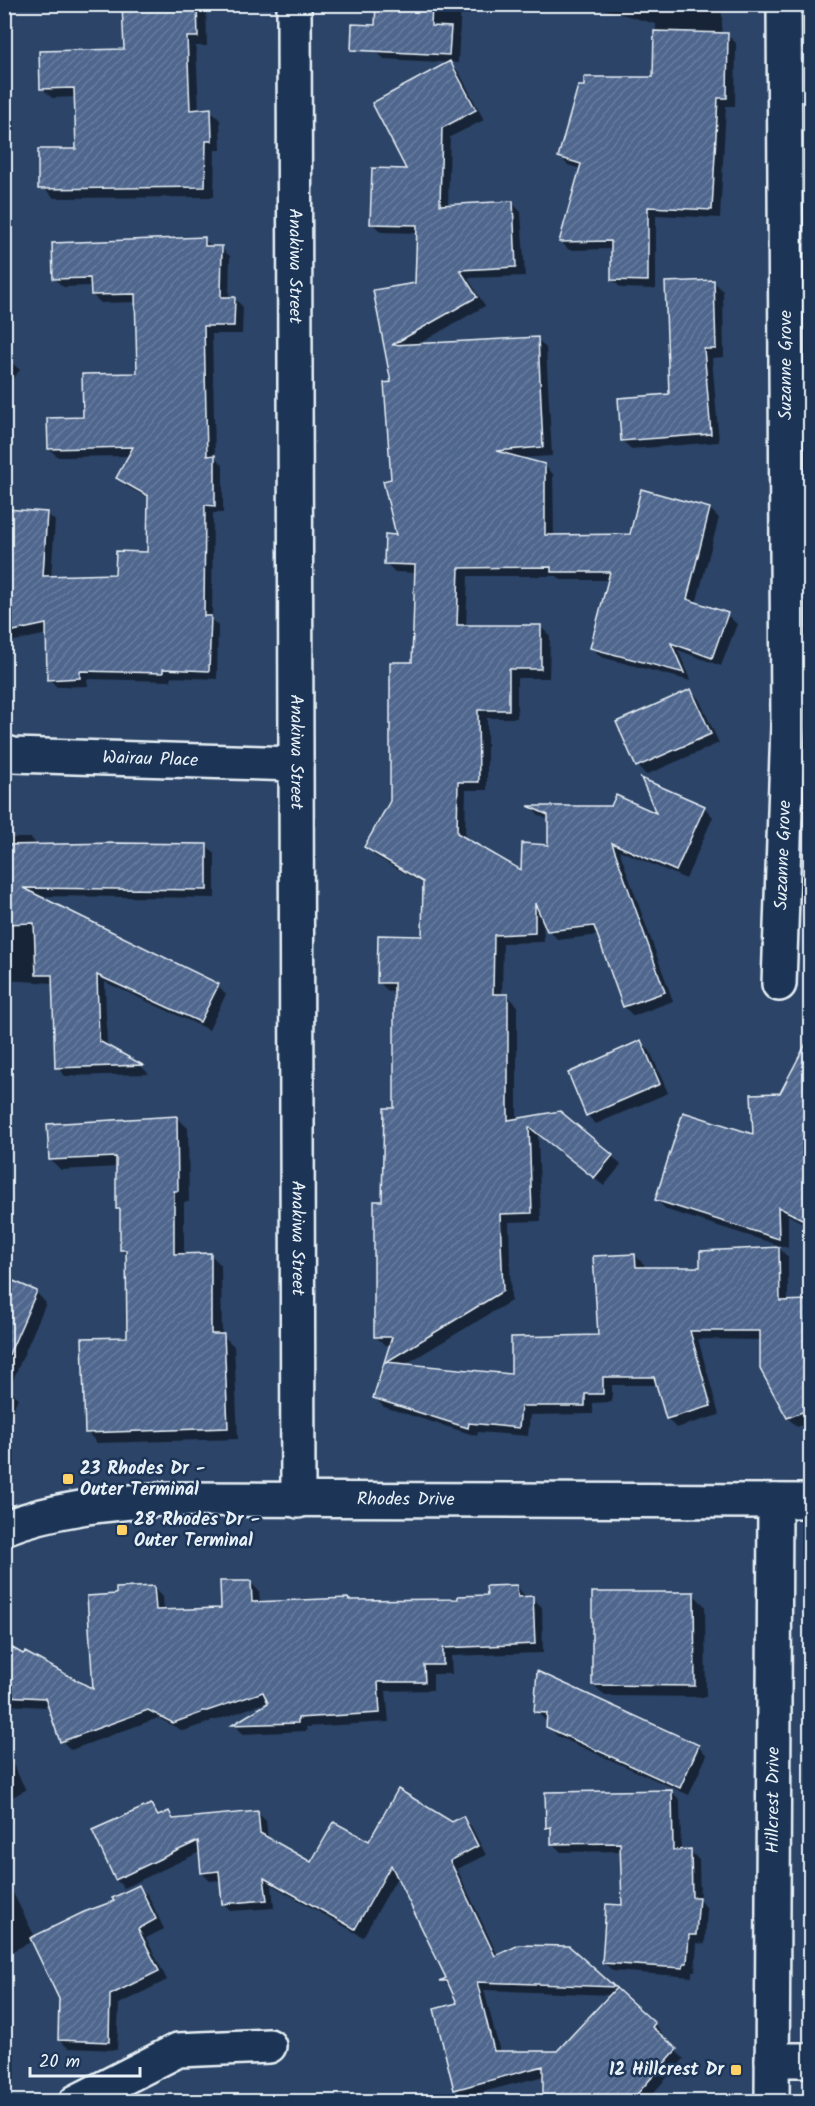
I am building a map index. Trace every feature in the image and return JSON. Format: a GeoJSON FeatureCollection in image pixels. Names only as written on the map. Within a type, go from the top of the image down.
{"type":"FeatureCollection","features":[{"type":"Feature","properties":{"kind":"street","name":"Anakiwa Street"},"geometry":{"type":"LineString","coordinates":[[294,4],[298,1501]]}},
{"type":"Feature","properties":{"kind":"street","name":"Suzanne Grove"},"geometry":{"type":"LineString","coordinates":[[779,984],[799,726],[784,4]]}},
{"type":"Feature","properties":{"kind":"street","name":"Wairau Place"},"geometry":{"type":"LineString","coordinates":[[4,752],[13,755],[296,764]]}},
{"type":"Feature","properties":{"kind":"street","name":"Rhodes Drive"},"geometry":{"type":"LineString","coordinates":[[4,1528],[79,1507],[150,1500],[810,1500]]}},
{"type":"Feature","properties":{"kind":"street","name":"Hillcrest Drive"},"geometry":{"type":"LineString","coordinates":[[772,2102],[776,1501]]}},
{"type":"Feature","properties":{"kind":"street"},"geometry":{"type":"LineString","coordinates":[[76,2102],[178,2050],[269,2046]]}},
{"type":"Feature","properties":{"kind":"street"},"geometry":{"type":"LineString","coordinates":[[772,2060],[810,2060]]}},
{"type":"Feature","properties":{"kind":"building"},"geometry":{"type":"Polygon","coordinates":[[[122,4],[197,4],[198,37],[187,37],[190,110],[211,108],[212,141],[206,141],[205,187],[38,189],[38,149],[76,149],[74,88],[40,89],[39,51],[124,49],[122,4]]]}},
{"type":"Feature","properties":{"kind":"building"},"geometry":{"type":"Polygon","coordinates":[[[376,4],[432,4],[431,26],[451,27],[449,55],[351,50],[352,24],[375,25],[376,4]]]}},
{"type":"Feature","properties":{"kind":"building"},"geometry":{"type":"Polygon","coordinates":[[[654,31],[728,33],[727,98],[718,98],[712,210],[648,207],[648,281],[611,280],[611,241],[559,242],[581,164],[558,157],[578,86],[584,86],[584,77],[653,77],[654,31]]]}},
{"type":"Feature","properties":{"kind":"building"},"geometry":{"type":"Polygon","coordinates":[[[450,61],[476,110],[442,128],[440,205],[513,201],[516,267],[460,270],[477,297],[392,345],[538,337],[543,447],[496,451],[545,464],[545,535],[630,534],[641,489],[710,508],[687,599],[728,613],[712,658],[671,643],[684,673],[590,648],[610,572],[551,572],[551,567],[459,568],[457,625],[541,625],[541,669],[509,669],[509,710],[478,710],[479,782],[458,782],[457,833],[521,870],[522,843],[548,845],[548,815],[528,806],[611,806],[616,795],[656,813],[641,778],[705,806],[676,871],[612,843],[665,992],[623,1007],[594,926],[547,931],[535,903],[535,933],[494,935],[493,994],[508,994],[508,1120],[560,1111],[613,1155],[594,1178],[529,1127],[532,1213],[500,1214],[503,1291],[386,1362],[511,1374],[511,1337],[598,1335],[593,1256],[635,1254],[636,1267],[700,1267],[700,1251],[779,1247],[780,1301],[809,1300],[810,1409],[787,1418],[760,1369],[760,1331],[690,1331],[711,1406],[666,1419],[654,1377],[603,1377],[603,1394],[585,1394],[585,1406],[521,1406],[519,1428],[469,1423],[468,1428],[373,1398],[392,1337],[374,1337],[374,1201],[382,1201],[384,1108],[394,1108],[394,983],[377,983],[378,935],[422,936],[423,882],[364,847],[390,801],[390,662],[412,662],[415,565],[384,564],[385,534],[396,535],[383,481],[391,479],[384,383],[391,382],[373,290],[415,283],[417,225],[370,224],[372,168],[406,169],[372,103],[450,61]]]}},
{"type":"Feature","properties":{"kind":"building"},"geometry":{"type":"Polygon","coordinates":[[[205,237],[205,246],[222,246],[221,297],[235,297],[234,326],[204,326],[207,456],[215,455],[215,506],[205,505],[204,616],[211,616],[209,671],[163,669],[163,673],[80,671],[80,678],[47,680],[46,624],[4,633],[6,509],[47,512],[43,576],[115,574],[116,551],[147,552],[148,496],[116,478],[133,447],[48,449],[47,418],[83,417],[82,374],[137,373],[135,294],[91,295],[90,278],[53,279],[52,243],[205,237]]]}},
{"type":"Feature","properties":{"kind":"building"},"geometry":{"type":"Polygon","coordinates":[[[714,280],[716,349],[704,349],[711,434],[621,441],[618,398],[669,394],[665,282],[714,280]]]}},
{"type":"Feature","properties":{"kind":"building"},"geometry":{"type":"Polygon","coordinates":[[[691,689],[711,734],[636,767],[616,722],[691,689]]]}},
{"type":"Feature","properties":{"kind":"building"},"geometry":{"type":"Polygon","coordinates":[[[207,844],[207,890],[23,888],[219,984],[200,1022],[97,975],[99,1041],[143,1065],[55,1068],[52,975],[36,975],[34,923],[4,924],[4,845],[207,844]]]}},
{"type":"Feature","properties":{"kind":"building"},"geometry":{"type":"Polygon","coordinates":[[[810,1036],[810,1223],[778,1207],[779,1239],[655,1200],[683,1112],[753,1134],[751,1094],[780,1093],[810,1036]]]}},
{"type":"Feature","properties":{"kind":"building"},"geometry":{"type":"Polygon","coordinates":[[[641,1040],[660,1084],[586,1116],[568,1073],[641,1040]]]}},
{"type":"Feature","properties":{"kind":"building"},"geometry":{"type":"Polygon","coordinates":[[[177,1116],[178,1191],[174,1191],[174,1254],[211,1253],[211,1334],[224,1334],[228,1428],[85,1433],[82,1338],[127,1337],[126,1250],[120,1250],[120,1209],[116,1209],[116,1157],[49,1160],[47,1124],[177,1116]]]}},
{"type":"Feature","properties":{"kind":"building"},"geometry":{"type":"Polygon","coordinates":[[[4,1277],[37,1291],[4,1366],[4,1277]]]}},
{"type":"Feature","properties":{"kind":"building"},"geometry":{"type":"Polygon","coordinates":[[[220,1581],[251,1581],[252,1602],[348,1598],[349,1600],[458,1599],[458,1596],[487,1595],[486,1586],[517,1585],[518,1597],[533,1596],[535,1644],[443,1648],[443,1665],[424,1665],[425,1682],[378,1682],[380,1713],[298,1718],[298,1723],[232,1725],[268,1703],[263,1692],[202,1711],[173,1723],[148,1710],[60,1742],[45,1698],[4,1696],[4,1643],[93,1689],[87,1596],[116,1594],[116,1588],[154,1586],[156,1610],[221,1608],[220,1581]]]}},
{"type":"Feature","properties":{"kind":"building"},"geometry":{"type":"Polygon","coordinates":[[[592,1592],[694,1592],[695,1686],[592,1685],[592,1592]]]}},
{"type":"Feature","properties":{"kind":"building"},"geometry":{"type":"Polygon","coordinates":[[[537,1671],[699,1745],[680,1788],[546,1727],[547,1713],[534,1712],[537,1671]]]}},
{"type":"Feature","properties":{"kind":"building"},"geometry":{"type":"Polygon","coordinates":[[[398,1789],[452,1822],[463,1816],[478,1846],[450,1861],[495,1956],[519,1945],[569,1946],[615,1987],[477,1982],[494,2051],[557,2051],[616,1988],[655,2023],[652,2027],[677,2049],[630,2102],[543,2102],[543,2066],[454,2090],[434,2009],[457,2003],[447,1981],[440,1981],[446,1978],[391,1865],[355,1929],[264,1878],[267,1900],[222,1904],[219,1871],[201,1873],[198,1841],[115,1880],[92,1830],[151,1804],[158,1816],[169,1811],[173,1819],[258,1811],[260,1833],[311,1862],[334,1822],[369,1841],[398,1789]]]}},
{"type":"Feature","properties":{"kind":"building"},"geometry":{"type":"Polygon","coordinates":[[[672,1790],[673,1850],[691,1849],[692,1897],[699,1897],[696,1935],[689,1935],[687,1963],[684,1963],[683,1968],[602,1963],[606,1904],[622,1905],[620,1843],[551,1844],[551,1827],[546,1828],[545,1792],[672,1790]]]}},
{"type":"Feature","properties":{"kind":"building"},"geometry":{"type":"Polygon","coordinates":[[[139,1885],[156,1919],[138,1929],[159,1971],[110,1995],[109,2042],[58,2040],[59,1999],[30,1938],[84,1912],[114,1901],[112,1898],[139,1885]]]}},
{"type":"Feature","properties":{"kind":"place","name":"23 Rhodes Dr - Outer Terminal"},"geometry":{"type":"Point","coordinates":[68,1479]}},
{"type":"Feature","properties":{"kind":"place","name":"28 Rhodes Dr - Outer Terminal"},"geometry":{"type":"Point","coordinates":[122,1530]}},
{"type":"Feature","properties":{"kind":"place","name":"12 Hillcrest Dr"},"geometry":{"type":"Point","coordinates":[736,2070]}}]}
